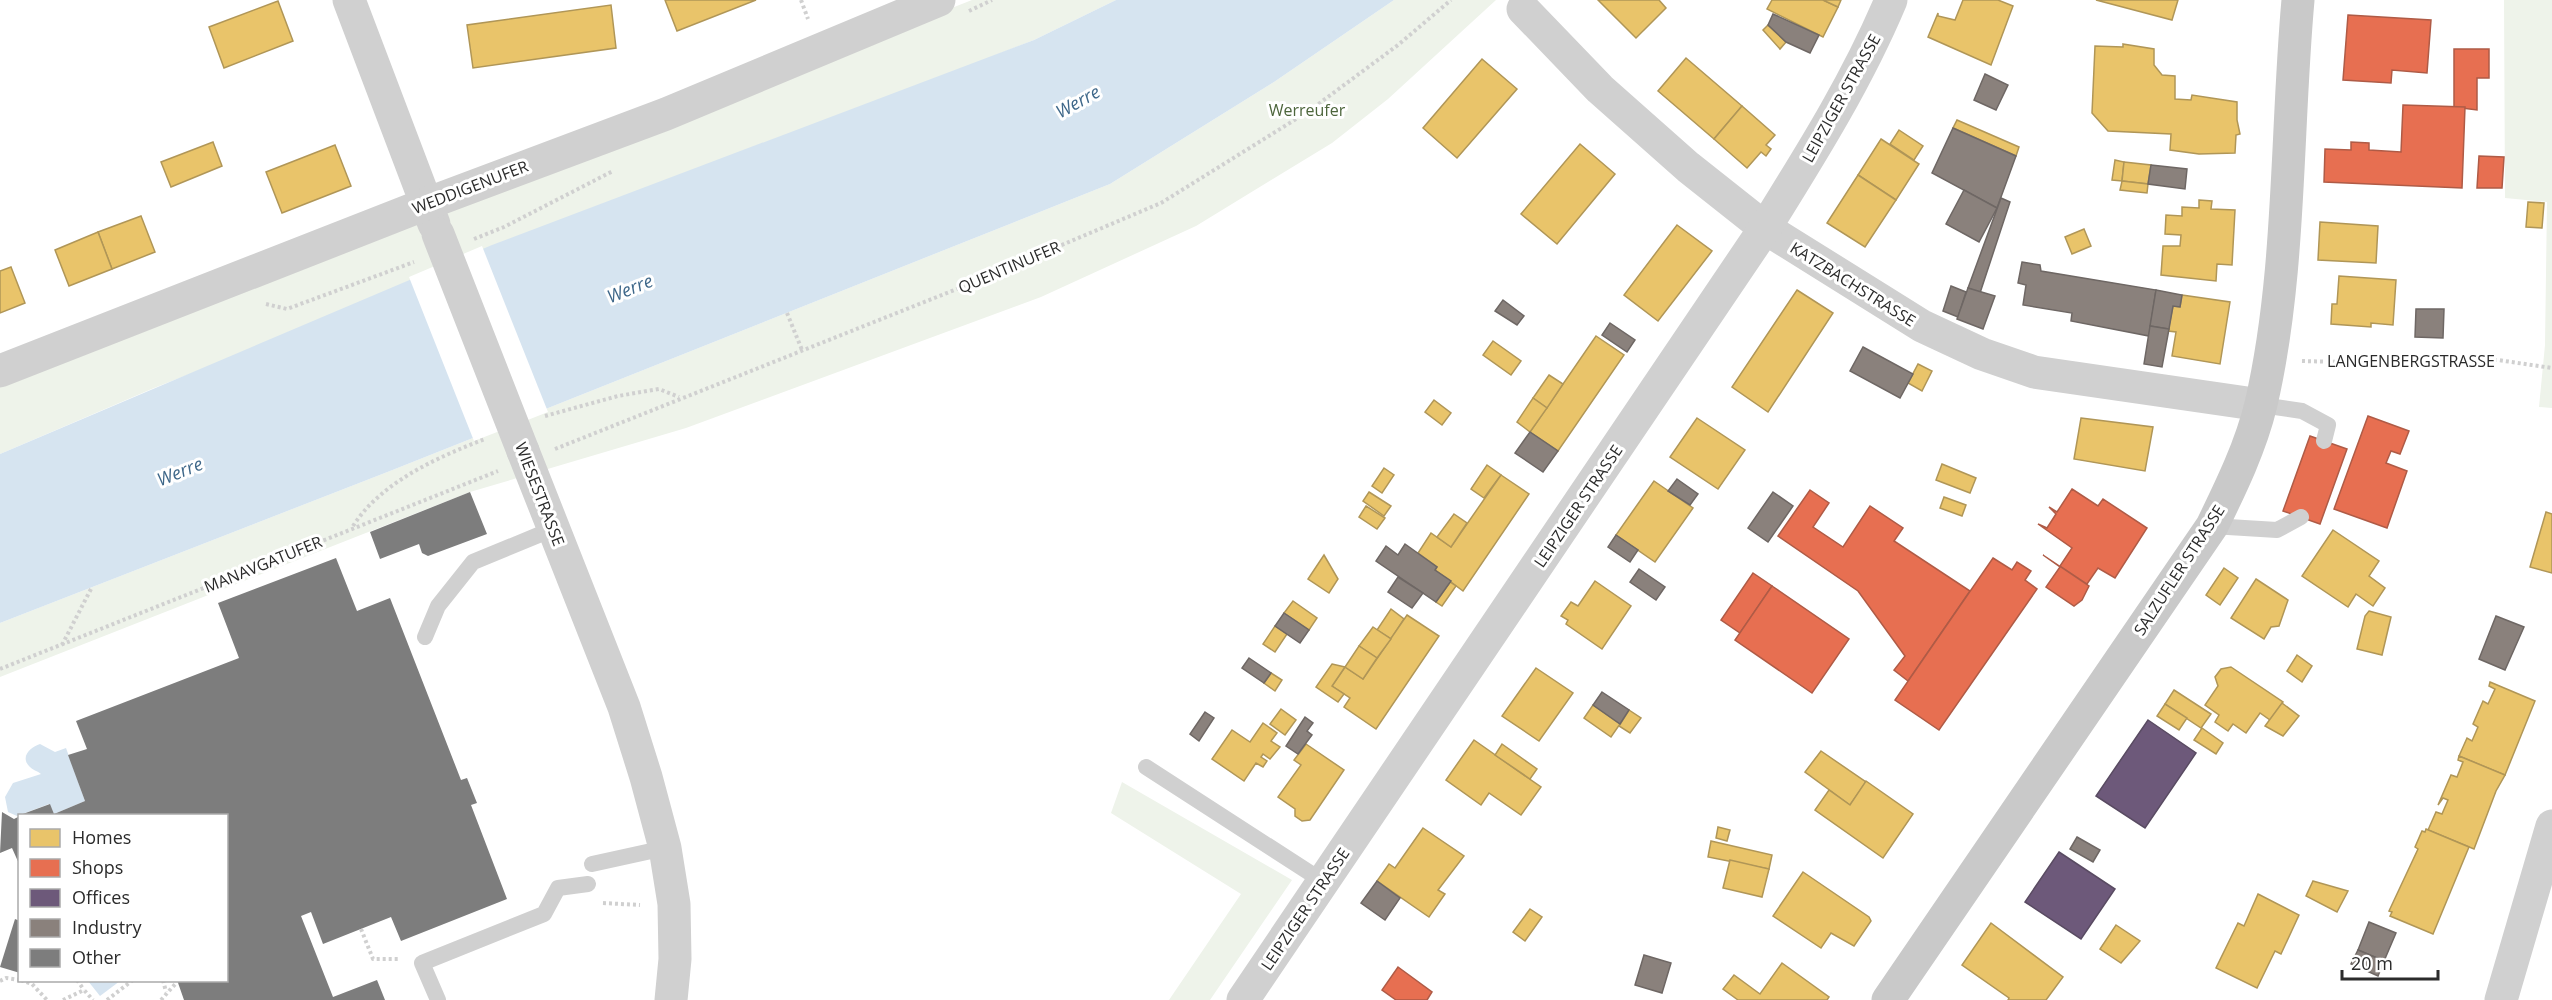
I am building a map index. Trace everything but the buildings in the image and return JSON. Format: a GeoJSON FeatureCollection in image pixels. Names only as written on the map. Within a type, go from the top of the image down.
{"type":"FeatureCollection","features":[{"type":"Feature","properties":{"kind":"main road","name":"SALZUFLER STRASSE"},"geometry":{"type":"LineString","coordinates":[[1888,1000],[2212,526],[2237,474],[2261,405],[2279,284],[2298,0]]}},
{"type":"Feature","properties":{"kind":"street","name":"WIESESTRASSE"},"geometry":{"type":"LineString","coordinates":[[349,0],[426,204],[624,706],[665,848],[674,904],[675,959],[671,1000]]}},
{"type":"Feature","properties":{"kind":"street","name":"WEDDIGENUFER"},"geometry":{"type":"LineString","coordinates":[[0,371],[426,204],[688,105],[939,0]]}},
{"type":"Feature","properties":{"kind":"street","name":"LEIPZIGER STRASSE"},"geometry":{"type":"LineString","coordinates":[[1243,1000],[1765,228],[1831,122],[1873,42],[1891,0]]}},
{"type":"Feature","properties":{"kind":"street","name":"KATZBACHSTRASSE"},"geometry":{"type":"LineString","coordinates":[[1523,9],[1600,88],[1688,167],[1765,228],[1922,326],[1992,357],[2034,372],[2261,405]]}},
{"type":"Feature","properties":{"kind":"street"},"geometry":{"type":"LineString","coordinates":[[2501,1000],[2552,826]]}},
{"type":"Feature","properties":{"kind":"lane"},"geometry":{"type":"LineString","coordinates":[[2261,405],[2302,411],[2328,425],[2324,441]]}},
{"type":"Feature","properties":{"kind":"lane"},"geometry":{"type":"LineString","coordinates":[[2212,526],[2277,530],[2301,517]]}},
{"type":"Feature","properties":{"kind":"lane"},"geometry":{"type":"LineString","coordinates":[[425,637],[438,606],[472,561],[554,529]]}},
{"type":"Feature","properties":{"kind":"lane"},"geometry":{"type":"LineString","coordinates":[[1146,767],[1324,882]]}},
{"type":"Feature","properties":{"kind":"lane"},"geometry":{"type":"LineString","coordinates":[[592,864],[665,848]]}},
{"type":"Feature","properties":{"kind":"lane"},"geometry":{"type":"LineString","coordinates":[[438,1000],[422,963],[544,914],[558,888],[588,884]]}},
{"type":"Feature","properties":{"kind":"path","name":"QUENTINUFER"},"geometry":{"type":"LineString","coordinates":[[525,456],[967,285],[1161,203],[1309,111],[1398,45],[1451,0]]}},
{"type":"Feature","properties":{"kind":"path"},"geometry":{"type":"LineString","coordinates":[[787,313],[802,350]]}},
{"type":"Feature","properties":{"kind":"path","name":"LANGENBERGSTRASSE"},"geometry":{"type":"LineString","coordinates":[[2269,361],[2378,363],[2498,360],[2552,368]]}},
{"type":"Feature","properties":{"kind":"path","name":"MANAVGATUFER"},"geometry":{"type":"LineString","coordinates":[[0,669],[525,456]]}},
{"type":"Feature","properties":{"kind":"path"},"geometry":{"type":"LineString","coordinates":[[62,645],[92,587]]}},
{"type":"Feature","properties":{"kind":"path"},"geometry":{"type":"LineString","coordinates":[[552,899],[651,906],[674,904]]}},
{"type":"Feature","properties":{"kind":"path"},"geometry":{"type":"LineString","coordinates":[[361,929],[373,959],[404,958],[422,963]]}},
{"type":"Feature","properties":{"kind":"path"},"geometry":{"type":"LineString","coordinates":[[0,981],[6,978],[18,980]]}},
{"type":"Feature","properties":{"kind":"path"},"geometry":{"type":"LineString","coordinates":[[26,982],[32,984],[47,1000]]}},
{"type":"Feature","properties":{"kind":"path"},"geometry":{"type":"LineString","coordinates":[[78,982],[93,1000]]}},
{"type":"Feature","properties":{"kind":"path"},"geometry":{"type":"LineString","coordinates":[[107,1000],[132,982]]}},
{"type":"Feature","properties":{"kind":"path"},"geometry":{"type":"LineString","coordinates":[[164,982],[166,993]]}},
{"type":"Feature","properties":{"kind":"path"},"geometry":{"type":"LineString","coordinates":[[161,1000],[177,982]]}},
{"type":"Feature","properties":{"kind":"path"},"geometry":{"type":"LineString","coordinates":[[63,1000],[84,990]]}},
{"type":"Feature","properties":{"kind":"green space"},"geometry":{"type":"Polygon","coordinates":[[[972,0],[1116,0],[1034,40],[154,388],[0,454],[0,383],[972,0]]]}},
{"type":"Feature","properties":{"kind":"green space","name":"Werreufer"},"geometry":{"type":"Polygon","coordinates":[[[1394,0],[1496,0],[1388,99],[1332,143],[1196,226],[1041,297],[686,428],[470,492],[0,677],[0,623],[390,471],[1110,184],[1274,82],[1394,0]]]}},
{"type":"Feature","properties":{"kind":"green space"},"geometry":{"type":"Polygon","coordinates":[[[2504,0],[2552,0],[2552,408],[2539,407],[2545,345],[2547,202],[2505,198],[2504,0]]]}},
{"type":"Feature","properties":{"kind":"green space"},"geometry":{"type":"Polygon","coordinates":[[[1122,782],[1292,880],[1210,1000],[1169,1000],[1241,894],[1111,813],[1122,782]]]}},
{"type":"Feature","properties":{"kind":"water","name":"Werre"},"geometry":{"type":"Polygon","coordinates":[[[1116,0],[1394,0],[1274,82],[1110,184],[390,471],[0,623],[0,454],[492,245],[1034,40],[1116,0]]]}},
{"type":"Feature","properties":{"kind":"water"},"geometry":{"type":"Polygon","coordinates":[[[40,744],[55,752],[66,748],[85,801],[54,814],[49,804],[17,816],[8,812],[5,797],[13,783],[41,774],[30,767],[26,759],[26,755],[33,747],[40,744]]]}},
{"type":"Feature","properties":{"kind":"water"},"geometry":{"type":"Polygon","coordinates":[[[89,982],[119,982],[100,996],[89,982]]]}},
{"type":"Feature","properties":{"kind":"pier"},"geometry":{"type":"Polygon","coordinates":[[[482,246],[548,412],[474,441],[409,277],[482,246]]]}}]}
